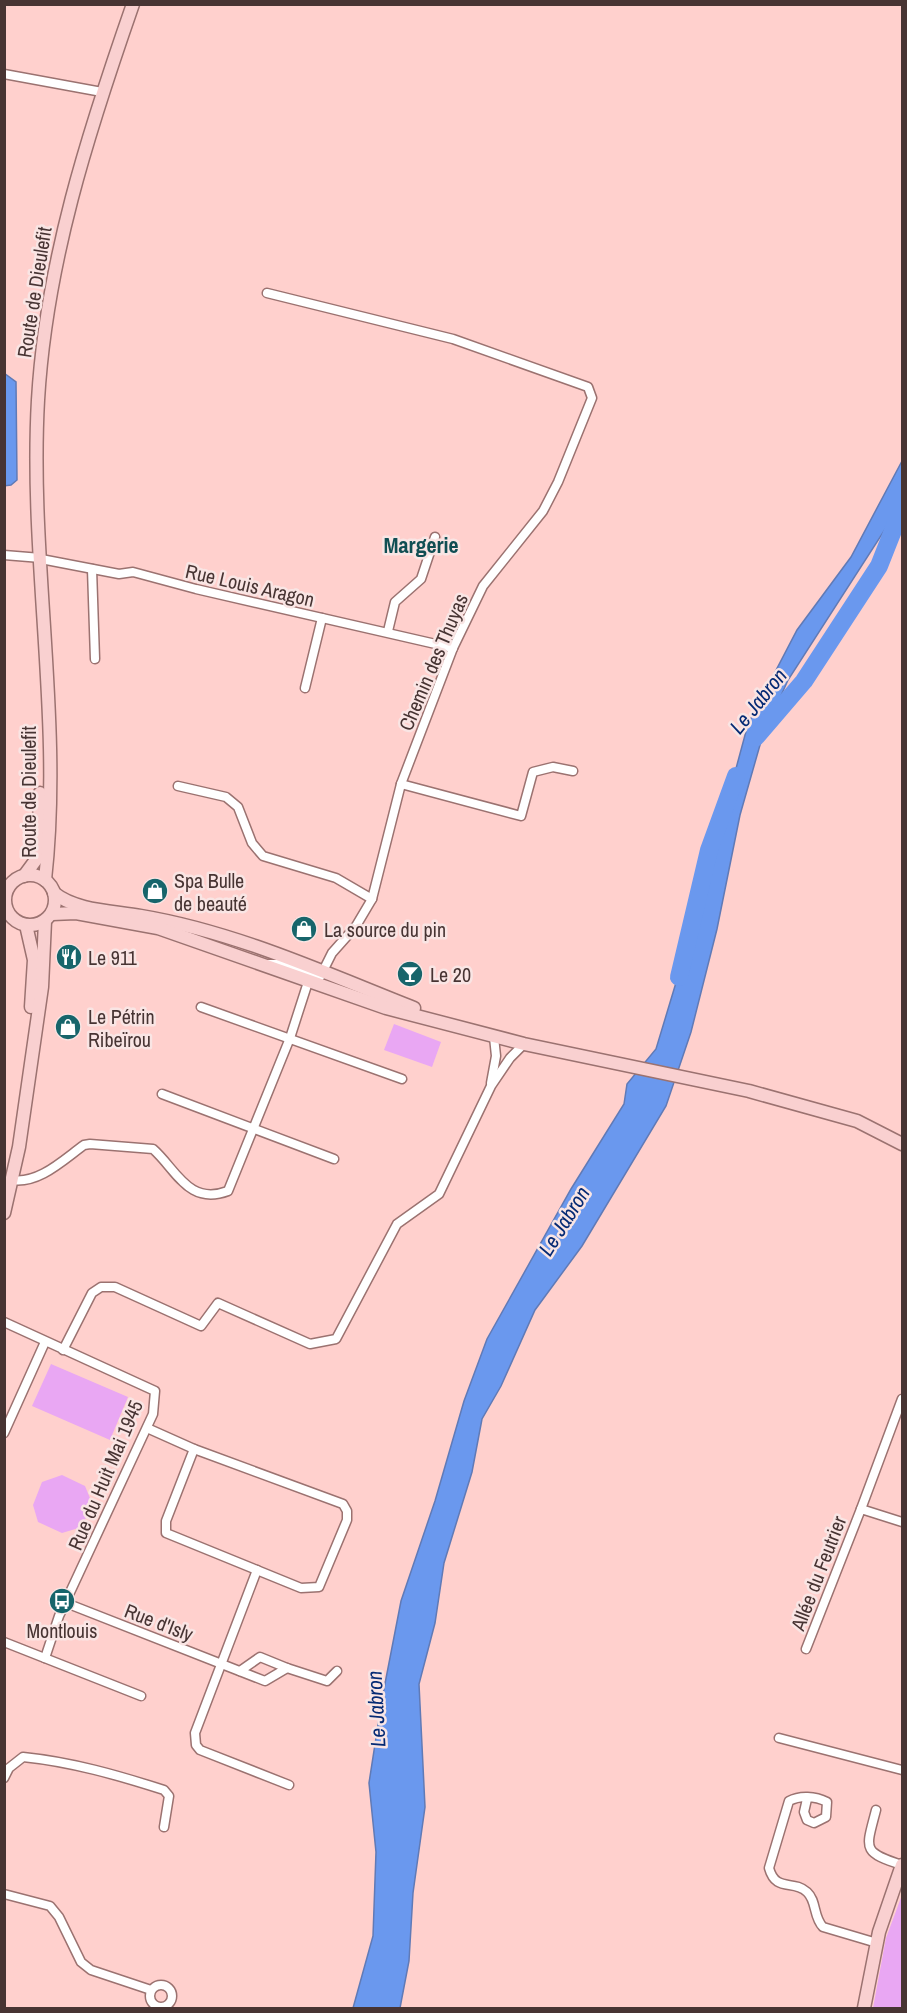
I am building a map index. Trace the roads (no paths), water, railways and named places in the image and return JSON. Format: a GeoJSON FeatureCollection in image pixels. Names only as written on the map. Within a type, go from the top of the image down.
{"type":"FeatureCollection","features":[{"type":"Feature","properties":{"kind":"main road","name":"Route de Dieulefit"},"geometry":{"type":"LineString","coordinates":[[45,880],[49,846],[49,758],[41,559],[38,400],[46,321],[72,192],[102,92],[133,4]]}},
{"type":"Feature","properties":{"kind":"main road","name":"Route de Dieulefit"},"geometry":{"type":"LineString","coordinates":[[24,876],[38,857],[40,842],[44,632]]}},
{"type":"Feature","properties":{"kind":"main road"},"geometry":{"type":"LineString","coordinates":[[460,1027],[323,972],[215,933],[156,918],[69,903],[54,892],[45,880],[35,876],[24,876],[7,886],[5,905],[13,919],[26,925],[76,913],[158,928],[309,979],[386,1008],[494,1037],[704,1082],[856,1121],[903,1144]]}},
{"type":"Feature","properties":{"kind":"main road"},"geometry":{"type":"LineString","coordinates":[[4,1213],[12,1180],[42,987],[48,918],[55,903],[54,892]]}},
{"type":"Feature","properties":{"kind":"main road"},"geometry":{"type":"LineString","coordinates":[[12,1180],[34,960],[26,925]]}},
{"type":"Feature","properties":{"kind":"main road"},"geometry":{"type":"LineString","coordinates":[[864,2008],[877,1943],[902,1865]]}},
{"type":"Feature","properties":{"kind":"street"},"geometry":{"type":"LineString","coordinates":[[4,74],[102,92]]}},
{"type":"Feature","properties":{"kind":"street","name":"Chemin des Thuyas"},"geometry":{"type":"LineString","coordinates":[[267,293],[453,339],[588,387],[592,398],[543,511],[483,586],[453,648],[401,784],[372,899],[356,926],[332,953],[323,972]]}},
{"type":"Feature","properties":{"kind":"street"},"geometry":{"type":"LineString","coordinates":[[387,631],[395,602],[421,579],[435,537]]}},
{"type":"Feature","properties":{"kind":"street","name":"Rue Louis Aragon"},"geometry":{"type":"LineString","coordinates":[[4,555],[41,559],[119,574],[133,572],[453,648]]}},
{"type":"Feature","properties":{"kind":"street"},"geometry":{"type":"LineString","coordinates":[[92,569],[95,659]]}},
{"type":"Feature","properties":{"kind":"street"},"geometry":{"type":"LineString","coordinates":[[305,688],[322,618]]}},
{"type":"Feature","properties":{"kind":"street"},"geometry":{"type":"LineString","coordinates":[[401,784],[521,816],[533,772],[553,767],[573,771]]}},
{"type":"Feature","properties":{"kind":"street"},"geometry":{"type":"LineString","coordinates":[[178,786],[226,797],[238,807],[252,843],[263,856],[336,878],[372,899]]}},
{"type":"Feature","properties":{"kind":"street"},"geometry":{"type":"LineString","coordinates":[[266,964],[282,964],[320,977],[323,972]]}},
{"type":"Feature","properties":{"kind":"street"},"geometry":{"type":"LineString","coordinates":[[12,1180],[22,1182],[36,1178],[84,1145],[130,1146],[153,1149],[172,1172],[190,1188],[221,1194],[228,1191],[290,1038],[309,979]]}},
{"type":"Feature","properties":{"kind":"street"},"geometry":{"type":"LineString","coordinates":[[201,1007],[402,1079]]}},
{"type":"Feature","properties":{"kind":"street"},"geometry":{"type":"LineString","coordinates":[[490,1086],[496,1056],[494,1037]]}},
{"type":"Feature","properties":{"kind":"street"},"geometry":{"type":"LineString","coordinates":[[63,1350],[92,1293],[101,1287],[115,1287],[201,1326],[218,1303],[310,1344],[336,1339],[398,1224],[440,1194],[490,1086],[510,1058],[524,1044]]}},
{"type":"Feature","properties":{"kind":"street"},"geometry":{"type":"LineString","coordinates":[[162,1094],[334,1159]]}},
{"type":"Feature","properties":{"kind":"street","name":"Rue du Huit Mai 1945"},"geometry":{"type":"LineString","coordinates":[[4,1322],[155,1391],[156,1402],[147,1428],[66,1604],[45,1658]]}},
{"type":"Feature","properties":{"kind":"street"},"geometry":{"type":"LineString","coordinates":[[4,1433],[45,1342]]}},
{"type":"Feature","properties":{"kind":"street","name":"Allée du Feutrier"},"geometry":{"type":"LineString","coordinates":[[806,1649],[903,1399]]}},
{"type":"Feature","properties":{"kind":"street"},"geometry":{"type":"LineString","coordinates":[[147,1428],[194,1449],[343,1504],[347,1511],[347,1520],[319,1587],[301,1588],[166,1533],[166,1521],[194,1449]]}},
{"type":"Feature","properties":{"kind":"street","name":"Allée du Feutrier"},"geometry":{"type":"LineString","coordinates":[[861,1509],[903,1522]]}},
{"type":"Feature","properties":{"kind":"street"},"geometry":{"type":"LineString","coordinates":[[257,1570],[195,1733],[196,1744],[200,1750],[289,1785]]}},
{"type":"Feature","properties":{"kind":"street","name":"Rue d'Isly"},"geometry":{"type":"LineString","coordinates":[[66,1604],[265,1681],[287,1668]]}},
{"type":"Feature","properties":{"kind":"street"},"geometry":{"type":"LineString","coordinates":[[4,1642],[141,1696]]}},
{"type":"Feature","properties":{"kind":"street"},"geometry":{"type":"LineString","coordinates":[[240,1671],[260,1657],[321,1681],[327,1681],[337,1671]]}},
{"type":"Feature","properties":{"kind":"street"},"geometry":{"type":"LineString","coordinates":[[779,1738],[903,1770]]}},
{"type":"Feature","properties":{"kind":"street"},"geometry":{"type":"LineString","coordinates":[[4,1778],[7,1765],[23,1757],[63,1761],[164,1790],[169,1796],[164,1827]]}},
{"type":"Feature","properties":{"kind":"street"},"geometry":{"type":"LineString","coordinates":[[807,1798],[800,1795],[789,1801],[769,1868],[772,1878],[776,1882],[805,1889],[811,1896],[816,1921],[823,1928],[877,1943]]}},
{"type":"Feature","properties":{"kind":"street"},"geometry":{"type":"LineString","coordinates":[[876,1810],[869,1849],[876,1856],[902,1865]]}},
{"type":"Feature","properties":{"kind":"street"},"geometry":{"type":"LineString","coordinates":[[4,1894],[50,1906],[59,1917],[81,1962],[91,1970],[151,1990]]}},
{"type":"Feature","properties":{"kind":"water"},"geometry":{"type":"Polygon","coordinates":[[[4,373],[16,382],[17,480],[11,485],[4,486],[4,373]]]}},
{"type":"Feature","properties":{"kind":"water"},"geometry":{"type":"Polygon","coordinates":[[[902,461],[902,494],[895,514],[788,680],[762,738],[740,815],[717,929],[691,1032],[666,1106],[582,1246],[535,1310],[501,1386],[482,1419],[472,1472],[444,1563],[435,1623],[419,1684],[425,1807],[413,1893],[409,1961],[400,2008],[353,2008],[373,1936],[376,1852],[369,1783],[382,1699],[401,1601],[435,1501],[464,1401],[487,1339],[571,1189],[624,1104],[627,1084],[656,1049],[697,913],[748,724],[797,630],[851,557],[902,461]]]}},
{"type":"Feature","properties":{"kind":"waterway","name":"Le Jabron"},"geometry":{"type":"LineString","coordinates":[[755,738],[804,681],[879,566],[896,523],[896,499],[902,485]]}},
{"type":"Feature","properties":{"kind":"waterway","name":"Le Jabron"},"geometry":{"type":"LineString","coordinates":[[679,977],[709,850],[736,776]]}},
{"type":"Feature","properties":{"kind":"place","name":"Spa Bulle de beauté"},"geometry":{"type":"Point","coordinates":[155,891]}},
{"type":"Feature","properties":{"kind":"place","name":"La source du pin"},"geometry":{"type":"Point","coordinates":[304,929]}},
{"type":"Feature","properties":{"kind":"place","name":"Le 911"},"geometry":{"type":"Point","coordinates":[69,957]}},
{"type":"Feature","properties":{"kind":"place","name":"Le 20"},"geometry":{"type":"Point","coordinates":[410,974]}},
{"type":"Feature","properties":{"kind":"place","name":"Le Pétrin Ribeïrou"},"geometry":{"type":"Point","coordinates":[68,1027]}},
{"type":"Feature","properties":{"kind":"place","name":"Montlouis"},"geometry":{"type":"Point","coordinates":[62,1601]}},
{"type":"Feature","properties":{"kind":"district","name":"Margerie"},"geometry":{"type":"Point","coordinates":[421,545]}}]}
